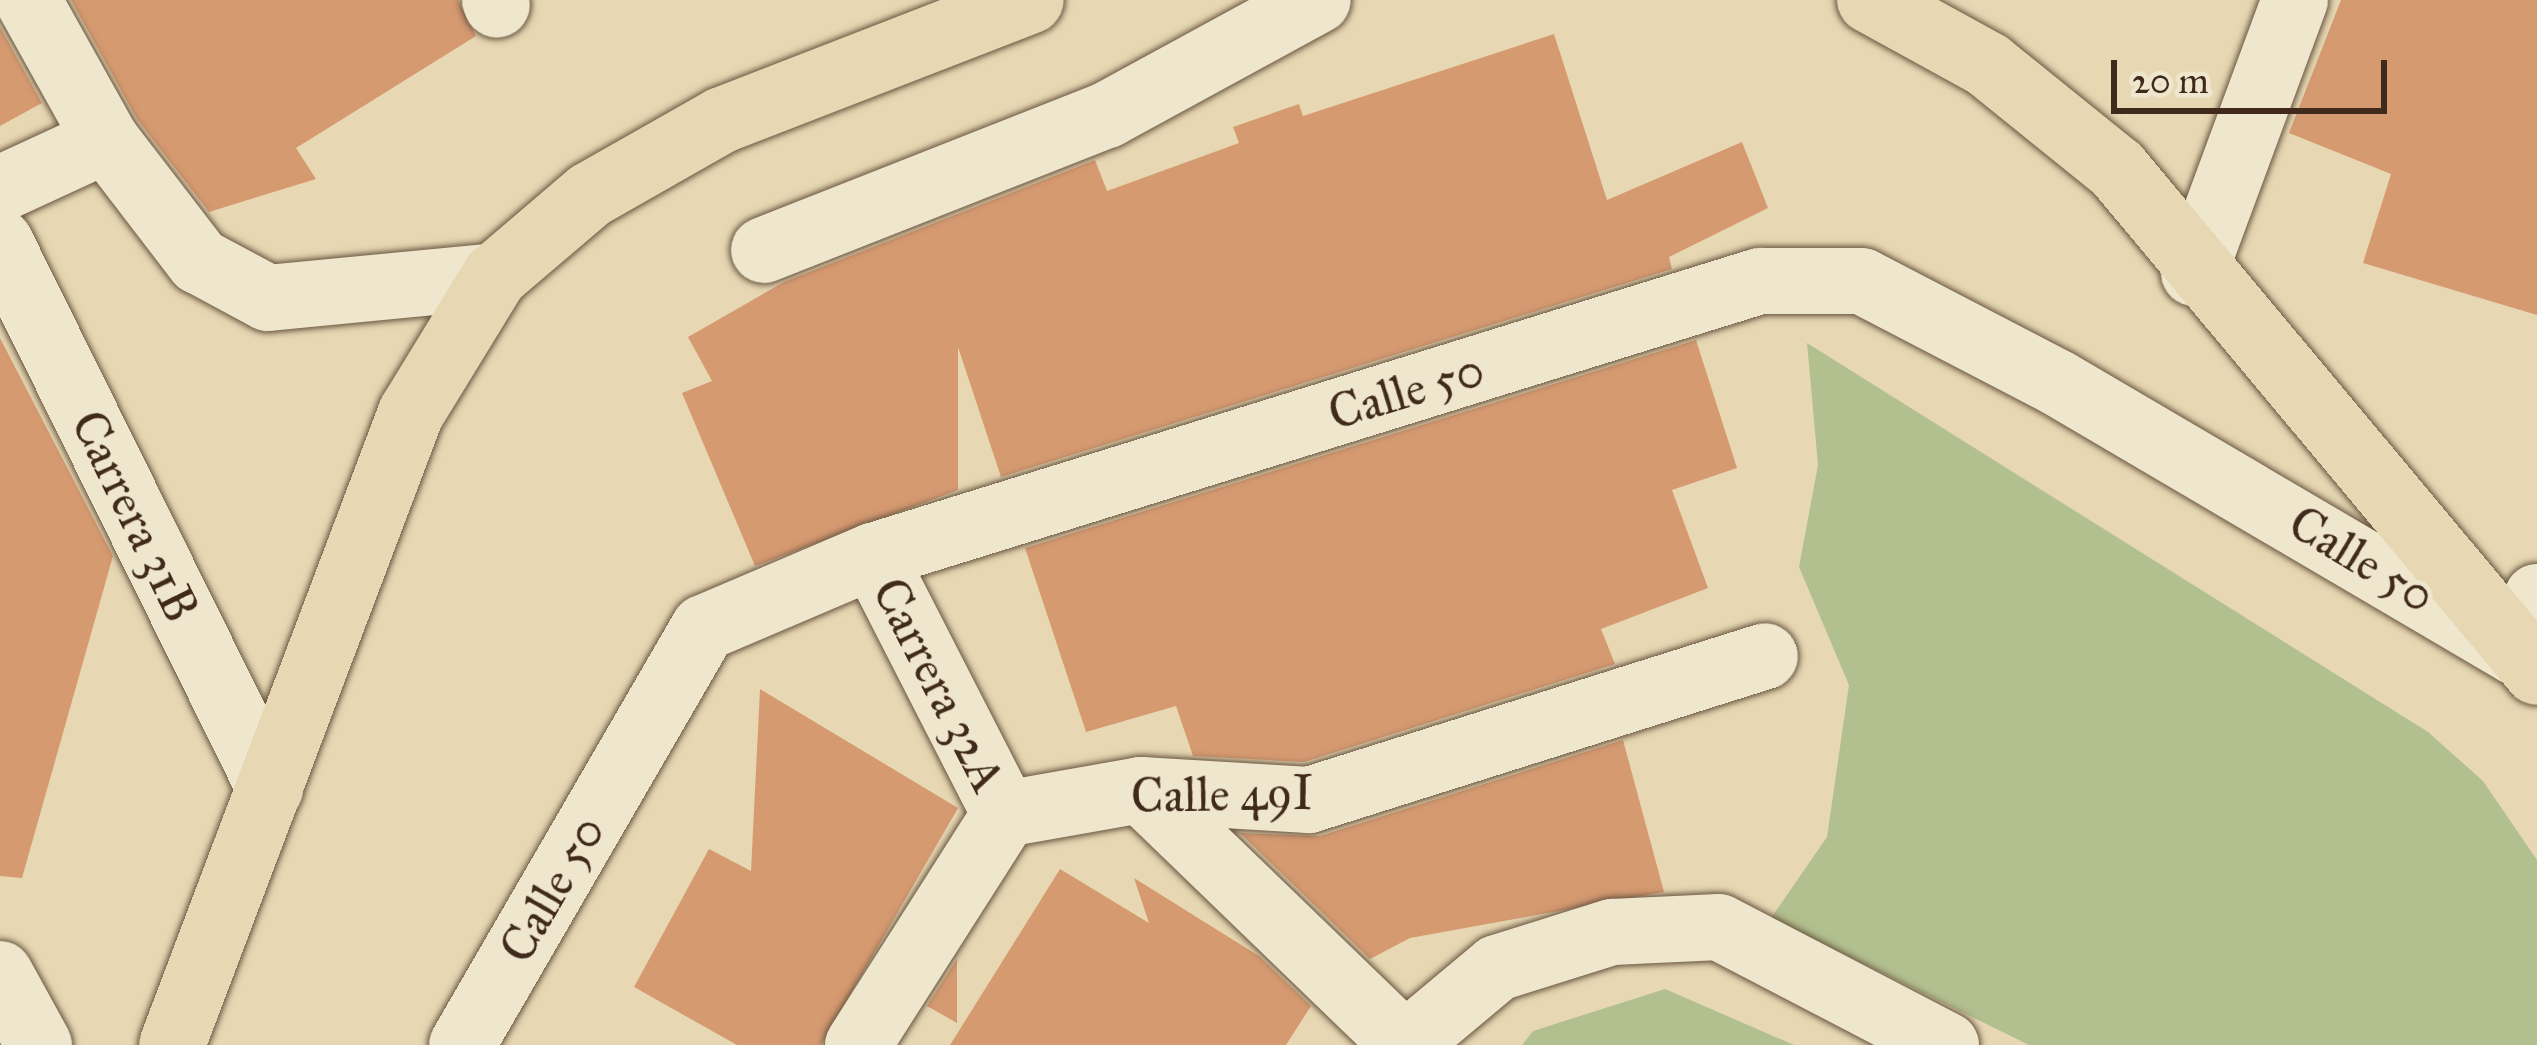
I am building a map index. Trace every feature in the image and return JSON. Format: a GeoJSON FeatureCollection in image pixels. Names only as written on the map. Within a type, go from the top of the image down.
{"type":"FeatureCollection","features":[{"type":"Feature","properties":{"kind":"main road"},"geometry":{"type":"LineString","coordinates":[[172,1045],[411,413],[495,276],[590,196],[722,120],[1030,0]]}},
{"type":"Feature","properties":{"kind":"main road"},"geometry":{"type":"LineString","coordinates":[[1870,0],[2074,130],[2162,218],[2194,273],[2530,640]]}},
{"type":"Feature","properties":{"kind":"street"},"geometry":{"type":"LineString","coordinates":[[28,0],[106,140],[199,261],[268,298],[495,276]]}},
{"type":"Feature","properties":{"kind":"street"},"geometry":{"type":"LineString","coordinates":[[764,250],[1107,115],[1318,0]]}},
{"type":"Feature","properties":{"kind":"street"},"geometry":{"type":"LineString","coordinates":[[2194,273],[2295,0]]}},
{"type":"Feature","properties":{"kind":"street"},"geometry":{"type":"LineString","coordinates":[[0,188],[106,140]]}},
{"type":"Feature","properties":{"kind":"street","name":"Carrera 31B"},"geometry":{"type":"LineString","coordinates":[[0,242],[270,789]]}},
{"type":"Feature","properties":{"kind":"street","name":"Calle 50"},"geometry":{"type":"LineString","coordinates":[[462,1045],[704,628],[873,556],[1760,281],[1862,281],[2059,382],[2530,640]]}},
{"type":"Feature","properties":{"kind":"street","name":"Carrera 32A"},"geometry":{"type":"LineString","coordinates":[[873,556],[1005,814]]}},
{"type":"Feature","properties":{"kind":"street","name":"Calle 49I"},"geometry":{"type":"LineString","coordinates":[[1005,814],[1142,790],[1309,800],[1765,656]]}},
{"type":"Feature","properties":{"kind":"street"},"geometry":{"type":"LineString","coordinates":[[1142,790],[1405,1045],[1497,968],[1612,932],[1719,927],[1946,1045]]}},
{"type":"Feature","properties":{"kind":"street"},"geometry":{"type":"LineString","coordinates":[[858,1045],[1005,814]]}},
{"type":"Feature","properties":{"kind":"street"},"geometry":{"type":"LineString","coordinates":[[0,974],[39,1045]]}},
{"type":"Feature","properties":{"kind":"green space"},"geometry":{"type":"Polygon","coordinates":[[[1807,343],[2428,732],[2483,781],[2537,860],[2537,1045],[2029,1045],[1771,918],[1827,837],[1849,685],[1799,567],[1818,465],[1807,343]]]}},
{"type":"Feature","properties":{"kind":"green space"},"geometry":{"type":"Polygon","coordinates":[[[1665,989],[1794,1045],[1522,1045],[1533,1031],[1665,989]]]}},
{"type":"Feature","properties":{"kind":"building"},"geometry":{"type":"Polygon","coordinates":[[[71,0],[458,0],[476,36],[296,148],[316,179],[209,212],[137,119],[71,0]]]}},
{"type":"Feature","properties":{"kind":"building"},"geometry":{"type":"Polygon","coordinates":[[[2341,0],[2537,0],[2537,315],[2363,263],[2391,174],[2289,133],[2341,0]]]}},
{"type":"Feature","properties":{"kind":"building"},"geometry":{"type":"Polygon","coordinates":[[[0,27],[42,103],[0,126],[0,27]]]}},
{"type":"Feature","properties":{"kind":"building"},"geometry":{"type":"Polygon","coordinates":[[[1554,34],[1607,200],[1742,142],[1768,208],[1669,257],[1672,269],[1001,477],[958,347],[958,490],[755,566],[682,393],[712,381],[688,337],[784,282],[1095,160],[1107,191],[1239,143],[1233,127],[1299,104],[1303,116],[1554,34]]]}},
{"type":"Feature","properties":{"kind":"building"},"geometry":{"type":"Polygon","coordinates":[[[0,338],[113,556],[22,878],[0,876],[0,338]]]}},
{"type":"Feature","properties":{"kind":"building"},"geometry":{"type":"Polygon","coordinates":[[[1696,340],[1737,468],[1672,490],[1708,588],[1601,629],[1615,664],[1304,762],[1193,756],[1176,706],[1086,732],[1025,548],[1696,340]]]}},
{"type":"Feature","properties":{"kind":"building"},"geometry":{"type":"Polygon","coordinates":[[[760,689],[958,808],[821,1045],[737,1045],[634,987],[709,849],[751,871],[760,689]]]}},
{"type":"Feature","properties":{"kind":"building"},"geometry":{"type":"Polygon","coordinates":[[[1623,740],[1664,892],[1410,938],[1370,959],[1240,833],[1320,836],[1623,740]]]}},
{"type":"Feature","properties":{"kind":"building"},"geometry":{"type":"Polygon","coordinates":[[[1060,869],[1149,923],[1134,878],[1259,956],[1311,1006],[1286,1045],[950,1045],[1060,869]]]}},
{"type":"Feature","properties":{"kind":"building"},"geometry":{"type":"Polygon","coordinates":[[[957,959],[957,1023],[927,1006],[957,959]]]}}]}
